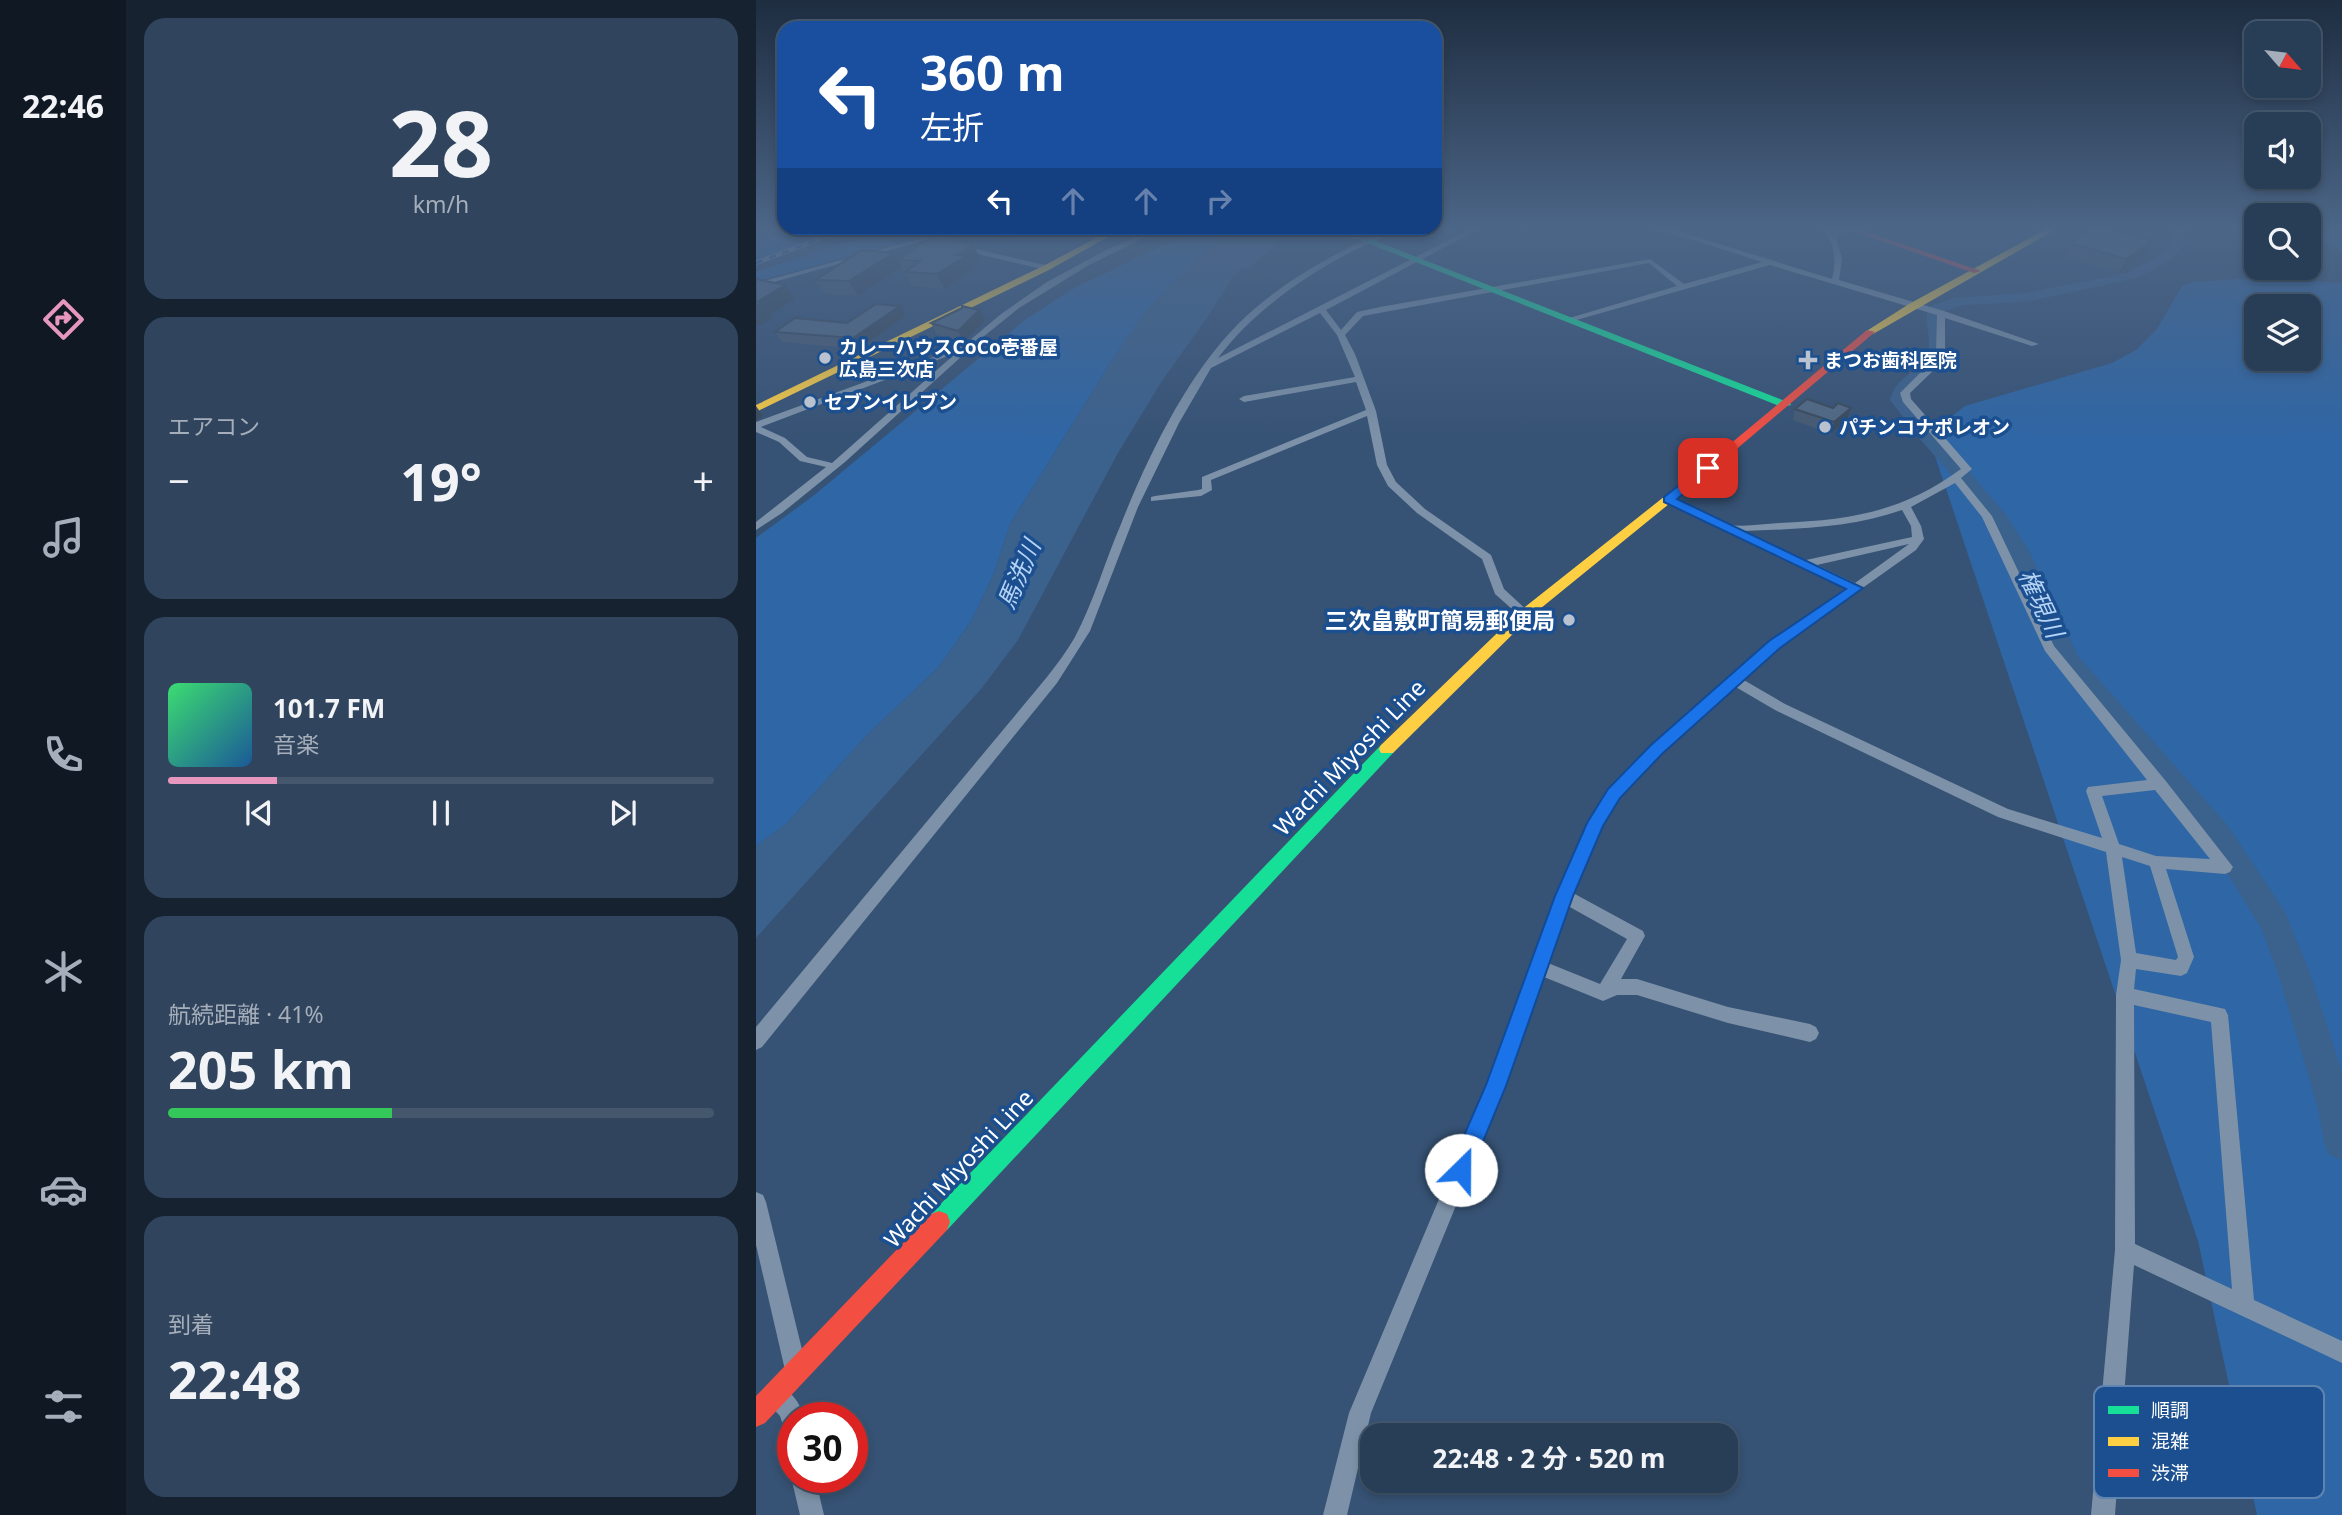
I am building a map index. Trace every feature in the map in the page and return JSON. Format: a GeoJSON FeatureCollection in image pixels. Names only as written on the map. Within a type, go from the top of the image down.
{"type":"FeatureCollection","features":[{"type":"Feature","properties":{"kind":"main road"},"geometry":{"type":"LineString","coordinates":[[756,403],[977,298]]}},
{"type":"Feature","properties":{"kind":"main road"},"geometry":{"type":"LineString","coordinates":[[756,409],[980,298]]}},
{"type":"Feature","properties":{"kind":"main road"},"geometry":{"type":"LineString","coordinates":[[1518,298],[1786,405]]}},
{"type":"Feature","properties":{"kind":"main road","name":"Wachi Miyoshi Line"},"geometry":{"type":"LineString","coordinates":[[756,1414],[1399,736],[1525,614],[1786,405],[1857,342],[1934,298]]}},
{"type":"Feature","properties":{"kind":"street"},"geometry":{"type":"LineString","coordinates":[[756,527],[924,388],[966,346],[1029,298]]}},
{"type":"Feature","properties":{"kind":"street"},"geometry":{"type":"LineString","coordinates":[[756,1041],[1052,680],[1084,632],[1133,508],[1194,388],[1224,344],[1274,298]]}},
{"type":"Feature","properties":{"kind":"street"},"geometry":{"type":"LineString","coordinates":[[1209,366],[1345,298]]}},
{"type":"Feature","properties":{"kind":"street"},"geometry":{"type":"LineString","coordinates":[[1341,335],[1360,314],[1445,298]]}},
{"type":"Feature","properties":{"kind":"street"},"geometry":{"type":"LineString","coordinates":[[1570,319],[1645,298]]}},
{"type":"Feature","properties":{"kind":"street"},"geometry":{"type":"LineString","coordinates":[[1889,298],[2035,344]]}},
{"type":"Feature","properties":{"kind":"street"},"geometry":{"type":"LineString","coordinates":[[1322,310],[1341,335],[1351,354],[1371,411],[1382,465],[1392,484],[1421,511],[1487,557],[1499,591],[1525,614]]}},
{"type":"Feature","properties":{"kind":"street"},"geometry":{"type":"LineString","coordinates":[[1733,680],[1780,707],[2003,813],[2155,862],[2225,867],[2049,648],[1987,516],[1906,400],[1905,393],[1910,385],[1936,362],[1943,348],[1939,313]]}},
{"type":"Feature","properties":{"kind":"street"},"geometry":{"type":"LineString","coordinates":[[756,426],[966,346]]}},
{"type":"Feature","properties":{"kind":"street"},"geometry":{"type":"LineString","coordinates":[[1244,399],[1358,379]]}},
{"type":"Feature","properties":{"kind":"street"},"geometry":{"type":"LineString","coordinates":[[1156,499],[1201,493],[1207,490],[1206,479],[1371,411]]}},
{"type":"Feature","properties":{"kind":"street"},"geometry":{"type":"LineString","coordinates":[[756,426],[782,440],[804,459],[833,466]]}},
{"type":"Feature","properties":{"kind":"street"},"geometry":{"type":"LineString","coordinates":[[1731,528],[1807,526],[1861,519],[1906,508],[1960,475]]}},
{"type":"Feature","properties":{"kind":"street"},"geometry":{"type":"LineString","coordinates":[[1668,500],[1856,588]]}},
{"type":"Feature","properties":{"kind":"street"},"geometry":{"type":"LineString","coordinates":[[1906,508],[1916,526],[1918,538]]}},
{"type":"Feature","properties":{"kind":"street"},"geometry":{"type":"LineString","coordinates":[[1806,564],[1918,538]]}},
{"type":"Feature","properties":{"kind":"street"},"geometry":{"type":"LineString","coordinates":[[1335,1515],[1360,1413],[1496,1086],[1564,896],[1595,823],[1614,794],[1656,749],[1733,680],[1774,645],[1900,559],[1918,538]]}},
{"type":"Feature","properties":{"kind":"street"},"geometry":{"type":"LineString","coordinates":[[2114,1386],[2125,1251],[2125,995],[2129,960],[2113,848],[2093,791],[2160,784]]}},
{"type":"Feature","properties":{"kind":"street"},"geometry":{"type":"LineString","coordinates":[[2129,960],[2180,968],[2186,957],[2155,862]]}},
{"type":"Feature","properties":{"kind":"street"},"geometry":{"type":"LineString","coordinates":[[1564,896],[1637,936],[1603,993]]}},
{"type":"Feature","properties":{"kind":"street"},"geometry":{"type":"LineString","coordinates":[[1539,967],[1603,993],[1616,987],[1637,987],[1728,1015],[1810,1033]]}},
{"type":"Feature","properties":{"kind":"street"},"geometry":{"type":"LineString","coordinates":[[2125,995],[2219,1015],[2244,1306]]}},
{"type":"Feature","properties":{"kind":"street"},"geometry":{"type":"LineString","coordinates":[[756,1202],[797,1371]]}},
{"type":"Feature","properties":{"kind":"street"},"geometry":{"type":"LineString","coordinates":[[2125,1251],[2342,1352]]}},
{"type":"Feature","properties":{"kind":"street"},"geometry":{"type":"LineString","coordinates":[[775,1394],[782,1402]]}},
{"type":"Feature","properties":{"kind":"street"},"geometry":{"type":"LineString","coordinates":[[807,1493],[812,1515]]}},
{"type":"Feature","properties":{"kind":"shaded area"},"geometry":{"type":"Polygon","coordinates":[[[1059,298],[1159,298],[1115,356],[1010,524],[994,573],[972,620],[938,668],[869,733],[786,824],[756,846],[756,538],[813,496],[1026,319],[1059,298]]]}},
{"type":"Feature","properties":{"kind":"shaded area"},"geometry":{"type":"Polygon","coordinates":[[[2175,298],[2244,298],[2244,371],[2321,371],[2321,298],[2342,298],[2342,1515],[2257,1515],[2253,1498],[2324,1498],[2324,1386],[2229,1386],[2198,1241],[1932,447],[1942,424],[1965,406],[2112,363],[2136,350],[2157,329],[2175,298]]]}},
{"type":"Feature","properties":{"kind":"water","name":"馬洗川"},"geometry":{"type":"Polygon","coordinates":[[[1159,298],[1220,298],[1162,381],[1118,453],[1018,640],[982,688],[756,938],[756,846],[786,824],[869,733],[938,668],[972,620],[994,573],[1010,524],[1143,315],[1159,298]]]}},
{"type":"Feature","properties":{"kind":"building"},"geometry":{"type":"Polygon","coordinates":[[[756,298],[764,298],[757,302],[762,303],[756,306],[756,298]]]}},
{"type":"Feature","properties":{"kind":"building"},"geometry":{"type":"Polygon","coordinates":[[[876,304],[900,306],[853,338],[775,332],[795,318],[847,323],[876,304]]]}},
{"type":"Feature","properties":{"kind":"building"},"geometry":{"type":"Polygon","coordinates":[[[962,308],[979,310],[958,331],[931,323],[962,308]]]}},
{"type":"Feature","properties":{"kind":"building"},"geometry":{"type":"Polygon","coordinates":[[[1807,399],[1833,408],[1838,403],[1851,408],[1834,422],[1795,409],[1807,399]]]}},
{"type":"Feature","properties":{"kind":"waterway","name":"権現川"},"geometry":{"type":"LineString","coordinates":[[2026,298],[1964,300],[1935,309],[1935,356],[1905,385],[1899,400],[1911,418],[1970,482],[1997,516],[2017,549],[2069,661],[2218,834],[2274,922],[2294,973],[2336,1108],[2342,1142]]}},
{"type":"Feature","properties":{"kind":"traffic: fast"},"geometry":{"type":"LineString","coordinates":[[1514,298],[1786,405]]}},
{"type":"Feature","properties":{"kind":"traffic: fast"},"geometry":{"type":"LineString","coordinates":[[939,1222],[1387,749]]}},
{"type":"Feature","properties":{"kind":"traffic: slow"},"geometry":{"type":"LineString","coordinates":[[756,409],[985,298]]}},
{"type":"Feature","properties":{"kind":"traffic: slow"},"geometry":{"type":"LineString","coordinates":[[1870,332],[1927,298]]}},
{"type":"Feature","properties":{"kind":"traffic: slow"},"geometry":{"type":"LineString","coordinates":[[1387,749],[1525,614],[1722,456]]}},
{"type":"Feature","properties":{"kind":"traffic: jam"},"geometry":{"type":"LineString","coordinates":[[1722,456],[1870,332]]}},
{"type":"Feature","properties":{"kind":"traffic: jam"},"geometry":{"type":"LineString","coordinates":[[756,1414],[939,1222]]}},
{"type":"Feature","properties":{"kind":"place","name":"カレーハウスCoCo壱番屋 広島三次店"},"geometry":{"type":"Point","coordinates":[825,358]}},
{"type":"Feature","properties":{"kind":"place","name":"まつお歯科医院"},"geometry":{"type":"Point","coordinates":[1808,360]}},
{"type":"Feature","properties":{"kind":"place","name":"セブンイレブン"},"geometry":{"type":"Point","coordinates":[810,402]}},
{"type":"Feature","properties":{"kind":"place","name":"パチンコナポレオン"},"geometry":{"type":"Point","coordinates":[1825,427]}},
{"type":"Feature","properties":{"kind":"place","name":"三次畠敷町簡易郵便局"},"geometry":{"type":"Point","coordinates":[1569,620]}},
{"type":"Feature","properties":{"kind":"route"},"geometry":{"type":"LineString","coordinates":[[1461,1170],[1496,1086],[1564,896],[1595,823],[1614,794],[1656,749],[1774,645],[1856,588],[1668,500],[1708,468]]}}]}
